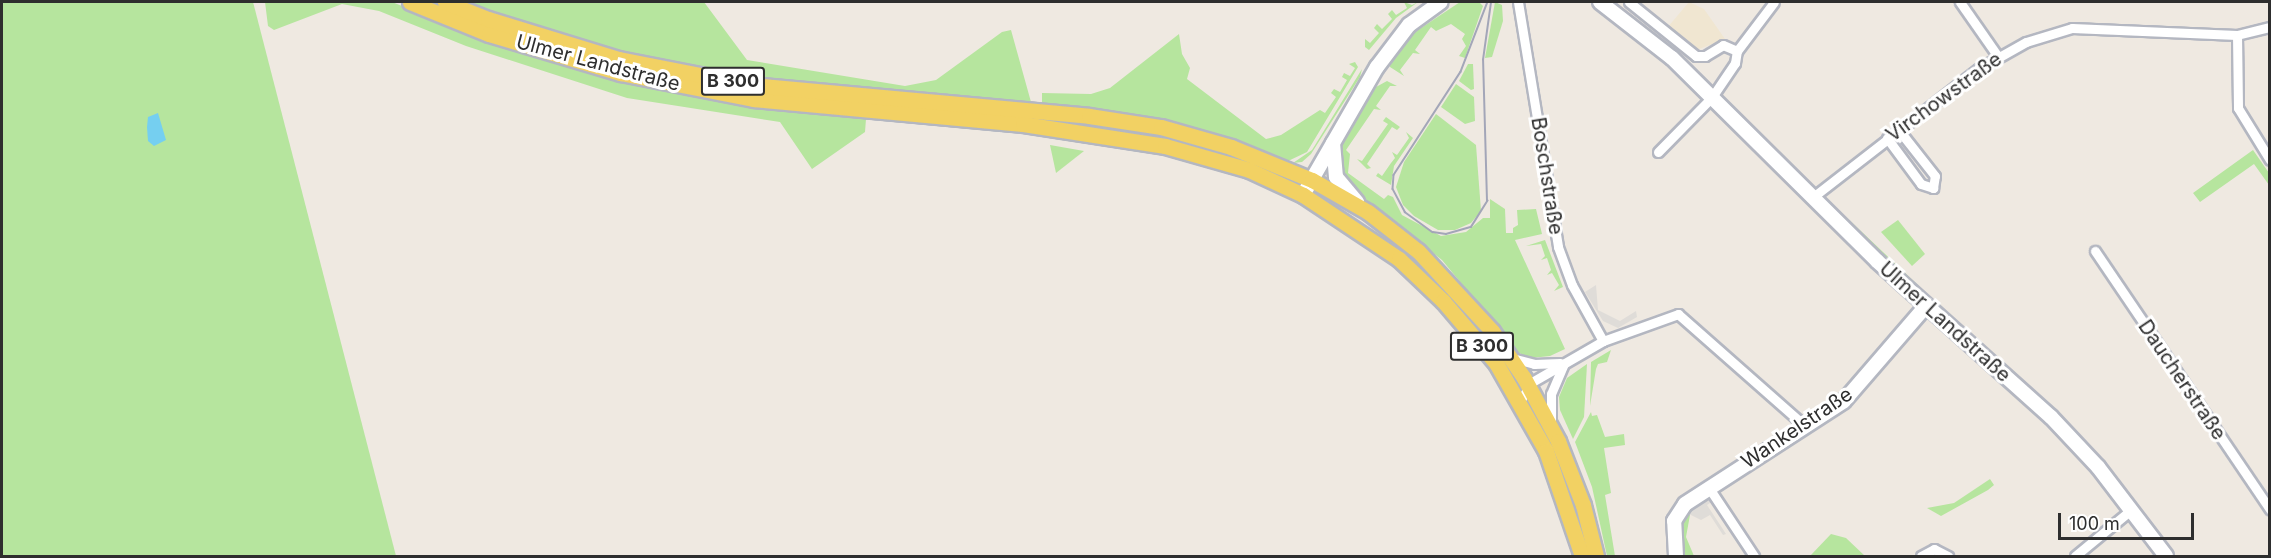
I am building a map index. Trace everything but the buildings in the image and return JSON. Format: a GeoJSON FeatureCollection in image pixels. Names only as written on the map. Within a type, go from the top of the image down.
{"type":"FeatureCollection","features":[{"type":"Feature","properties":{"kind":"main road","name":"Ulmer Landstraße"},"geometry":{"type":"LineString","coordinates":[[410,2],[489,34],[621,73],[753,99],[970,118],[1039,119]]}},
{"type":"Feature","properties":{"kind":"main road","name":"B 300"},"geometry":{"type":"LineString","coordinates":[[445,2],[488,19],[619,59],[751,85],[1039,119],[1161,127],[1231,147],[1312,180],[1368,212],[1418,251],[1449,281],[1512,358],[1552,428],[1583,505],[1596,556]]}},
{"type":"Feature","properties":{"kind":"main road","name":"B 300"},"geometry":{"type":"LineString","coordinates":[[1039,119],[1215,159],[1303,195],[1390,253],[1427,285],[1487,352],[1520,401],[1556,474],[1582,556]]}},
{"type":"Feature","properties":{"kind":"street"},"geometry":{"type":"LineString","coordinates":[[1303,195],[1363,87],[1409,25],[1441,2]]}},
{"type":"Feature","properties":{"kind":"street","name":"Boschstraße"},"geometry":{"type":"LineString","coordinates":[[1518,2],[1558,247],[1572,285],[1603,341]]}},
{"type":"Feature","properties":{"kind":"street","name":"Ulmer Landstraße"},"geometry":{"type":"LineString","coordinates":[[1600,2],[1639,29],[1926,306],[2051,417],[2132,509],[2166,556]]}},
{"type":"Feature","properties":{"kind":"street"},"geometry":{"type":"LineString","coordinates":[[1629,2],[1693,55],[1702,57],[1723,45],[1737,51]]}},
{"type":"Feature","properties":{"kind":"street"},"geometry":{"type":"LineString","coordinates":[[1658,152],[1712,97],[1735,63],[1737,51],[1774,2]]}},
{"type":"Feature","properties":{"kind":"street"},"geometry":{"type":"LineString","coordinates":[[1960,2],[1997,56]]}},
{"type":"Feature","properties":{"kind":"street","name":"Virchowstraße"},"geometry":{"type":"LineString","coordinates":[[1813,197],[1898,129],[1997,56],[2072,28],[2237,35],[2270,27]]}},
{"type":"Feature","properties":{"kind":"street"},"geometry":{"type":"LineString","coordinates":[[2237,35],[2238,108],[2270,160]]}},
{"type":"Feature","properties":{"kind":"street"},"geometry":{"type":"LineString","coordinates":[[1887,138],[1921,184],[1933,188],[1935,176],[1898,129]]}},
{"type":"Feature","properties":{"kind":"street"},"geometry":{"type":"LineString","coordinates":[[1333,141],[1336,177],[1368,212]]}},
{"type":"Feature","properties":{"kind":"street","name":"Daucherstraße"},"geometry":{"type":"LineString","coordinates":[[2095,251],[2270,509]]}},
{"type":"Feature","properties":{"kind":"street","name":"Wankelstraße"},"geometry":{"type":"LineString","coordinates":[[1676,556],[1674,521],[1685,504],[1856,391],[1926,306]]}},
{"type":"Feature","properties":{"kind":"street"},"geometry":{"type":"LineString","coordinates":[[1520,401],[1529,386],[1565,362],[1603,341],[1678,314],[1804,425]]}},
{"type":"Feature","properties":{"kind":"street"},"geometry":{"type":"LineString","coordinates":[[1512,358],[1534,364],[1565,362]]}},
{"type":"Feature","properties":{"kind":"street"},"geometry":{"type":"LineString","coordinates":[[1552,428],[1551,394],[1565,362]]}},
{"type":"Feature","properties":{"kind":"street"},"geometry":{"type":"LineString","coordinates":[[1709,488],[1754,556]]}},
{"type":"Feature","properties":{"kind":"street"},"geometry":{"type":"LineString","coordinates":[[2075,556],[2132,509]]}},
{"type":"Feature","properties":{"kind":"street"},"geometry":{"type":"LineString","coordinates":[[1921,556],[1934,549],[1948,556]]}},
{"type":"Feature","properties":{"kind":"shaded area"},"geometry":{"type":"Polygon","coordinates":[[[1689,2],[1704,9],[1725,39],[1694,51],[1667,28],[1689,2]]]}},
{"type":"Feature","properties":{"kind":"shaded area"},"geometry":{"type":"Polygon","coordinates":[[[1596,285],[1598,310],[1620,321],[1636,311],[1637,317],[1618,328],[1603,321],[1585,292],[1596,285]]]}},
{"type":"Feature","properties":{"kind":"shaded area"},"geometry":{"type":"Polygon","coordinates":[[[1706,498],[1713,501],[1707,505],[1726,534],[1723,535],[1710,515],[1701,520],[1687,513],[1706,498]]]}},
{"type":"Feature","properties":{"kind":"green space"},"geometry":{"type":"Polygon","coordinates":[[[2,2],[253,2],[396,556],[2,556],[2,2]]]}},
{"type":"Feature","properties":{"kind":"green space"},"geometry":{"type":"Polygon","coordinates":[[[265,2],[392,2],[487,40],[755,106],[866,119],[865,132],[812,169],[780,122],[627,98],[466,46],[379,11],[342,4],[274,30],[268,26],[265,2]]]}},
{"type":"Feature","properties":{"kind":"green space"},"geometry":{"type":"Polygon","coordinates":[[[455,2],[704,2],[747,60],[905,86],[936,80],[1002,32],[1011,30],[1031,102],[930,98],[748,79],[586,44],[455,2]]]}},
{"type":"Feature","properties":{"kind":"green space"},"geometry":{"type":"Polygon","coordinates":[[[1404,2],[1412,5],[1418,2],[1396,18],[1369,50],[1365,47],[1365,39],[1370,43],[1379,33],[1374,28],[1377,24],[1382,29],[1392,19],[1388,14],[1392,10],[1396,15],[1407,8],[1404,2]]]}},
{"type":"Feature","properties":{"kind":"green space"},"geometry":{"type":"Polygon","coordinates":[[[1460,2],[1479,2],[1483,6],[1465,58],[1459,56],[1466,46],[1462,39],[1465,34],[1451,24],[1436,31],[1431,27],[1415,50],[1420,54],[1413,53],[1400,70],[1404,76],[1390,67],[1389,61],[1412,34],[1460,2]]]}},
{"type":"Feature","properties":{"kind":"green space"},"geometry":{"type":"Polygon","coordinates":[[[1495,2],[1502,5],[1503,21],[1492,57],[1485,58],[1495,2]]]}},
{"type":"Feature","properties":{"kind":"green space"},"geometry":{"type":"Polygon","coordinates":[[[1179,34],[1182,54],[1190,68],[1187,79],[1266,139],[1281,135],[1320,110],[1325,113],[1336,97],[1331,93],[1334,89],[1340,92],[1347,80],[1342,77],[1344,73],[1350,76],[1355,68],[1349,64],[1355,62],[1358,67],[1307,152],[1286,162],[1231,141],[1134,115],[1042,103],[1042,93],[1091,94],[1110,88],[1179,34]]]}},
{"type":"Feature","properties":{"kind":"green space"},"geometry":{"type":"Polygon","coordinates":[[[1468,64],[1473,64],[1474,89],[1471,90],[1459,81],[1468,64]]]}},
{"type":"Feature","properties":{"kind":"green space"},"geometry":{"type":"Polygon","coordinates":[[[1362,69],[1360,77],[1311,154],[1302,162],[1293,163],[1312,150],[1362,69]]]}},
{"type":"Feature","properties":{"kind":"green space"},"geometry":{"type":"Polygon","coordinates":[[[1387,81],[1397,86],[1390,86],[1376,106],[1381,110],[1374,109],[1346,150],[1350,154],[1348,173],[1384,199],[1388,195],[1393,197],[1402,215],[1441,236],[1466,232],[1483,218],[1490,218],[1490,199],[1505,209],[1506,233],[1513,233],[1513,228],[1518,225],[1517,210],[1536,209],[1542,234],[1515,240],[1565,349],[1550,356],[1531,358],[1519,353],[1442,260],[1345,184],[1337,156],[1341,142],[1376,87],[1387,81]]]}},
{"type":"Feature","properties":{"kind":"green space"},"geometry":{"type":"Polygon","coordinates":[[[1456,84],[1474,97],[1475,121],[1465,124],[1441,107],[1456,84]]]}},
{"type":"Feature","properties":{"kind":"green space"},"geometry":{"type":"Polygon","coordinates":[[[1436,114],[1476,145],[1481,211],[1471,223],[1455,230],[1438,230],[1414,216],[1403,205],[1396,187],[1404,162],[1436,114]]]}},
{"type":"Feature","properties":{"kind":"green space"},"geometry":{"type":"Polygon","coordinates":[[[1386,117],[1400,127],[1397,130],[1392,127],[1367,164],[1371,168],[1367,169],[1357,159],[1362,161],[1388,124],[1383,121],[1386,117]]]}},
{"type":"Feature","properties":{"kind":"green space"},"geometry":{"type":"Polygon","coordinates":[[[1406,132],[1413,138],[1394,166],[1391,185],[1376,176],[1378,173],[1382,176],[1395,158],[1392,152],[1397,155],[1409,138],[1406,132]]]}},
{"type":"Feature","properties":{"kind":"green space"},"geometry":{"type":"Polygon","coordinates":[[[1050,145],[1084,151],[1056,173],[1050,145]]]}},
{"type":"Feature","properties":{"kind":"green space"},"geometry":{"type":"Polygon","coordinates":[[[2253,150],[2269,173],[2269,185],[2254,164],[2200,202],[2193,193],[2253,150]]]}},
{"type":"Feature","properties":{"kind":"green space"},"geometry":{"type":"Polygon","coordinates":[[[1844,215],[1922,289],[1919,292],[1844,215]]]}},
{"type":"Feature","properties":{"kind":"green space"},"geometry":{"type":"Polygon","coordinates":[[[1898,220],[1925,254],[1912,266],[1881,232],[1898,220]]]}},
{"type":"Feature","properties":{"kind":"green space"},"geometry":{"type":"Polygon","coordinates":[[[1545,240],[1563,287],[1554,291],[1559,285],[1552,273],[1547,275],[1551,270],[1547,258],[1541,260],[1545,256],[1541,244],[1526,246],[1545,240]]]}},
{"type":"Feature","properties":{"kind":"green space"},"geometry":{"type":"Polygon","coordinates":[[[1611,350],[1607,362],[1598,364],[1596,369],[1590,406],[1591,362],[1611,350]]]}},
{"type":"Feature","properties":{"kind":"green space"},"geometry":{"type":"Polygon","coordinates":[[[1587,364],[1584,417],[1573,439],[1560,410],[1559,397],[1567,378],[1587,364]]]}},
{"type":"Feature","properties":{"kind":"green space"},"geometry":{"type":"Polygon","coordinates":[[[1591,412],[1592,416],[1597,415],[1605,437],[1624,434],[1625,445],[1604,448],[1611,493],[1605,495],[1615,556],[1607,556],[1592,487],[1575,442],[1591,412]]]}},
{"type":"Feature","properties":{"kind":"green space"},"geometry":{"type":"Polygon","coordinates":[[[1990,479],[1994,485],[1988,490],[1941,516],[1927,508],[1954,503],[1990,479]]]}},
{"type":"Feature","properties":{"kind":"green space"},"geometry":{"type":"Polygon","coordinates":[[[1687,513],[1690,515],[1686,537],[1694,556],[1684,556],[1681,544],[1680,528],[1687,513]]]}},
{"type":"Feature","properties":{"kind":"green space"},"geometry":{"type":"Polygon","coordinates":[[[1831,534],[1846,538],[1865,556],[1810,556],[1831,534]]]}},
{"type":"Feature","properties":{"kind":"water"},"geometry":{"type":"Polygon","coordinates":[[[158,113],[166,140],[154,146],[148,141],[148,117],[158,113]]]}},
{"type":"Feature","properties":{"kind":"tram line"},"geometry":{"type":"LineString","coordinates":[[1488,2],[1461,72],[1394,175],[1393,189],[1405,212],[1433,232],[1446,234],[1471,227],[1487,201],[1483,60],[1491,2]]}}]}
